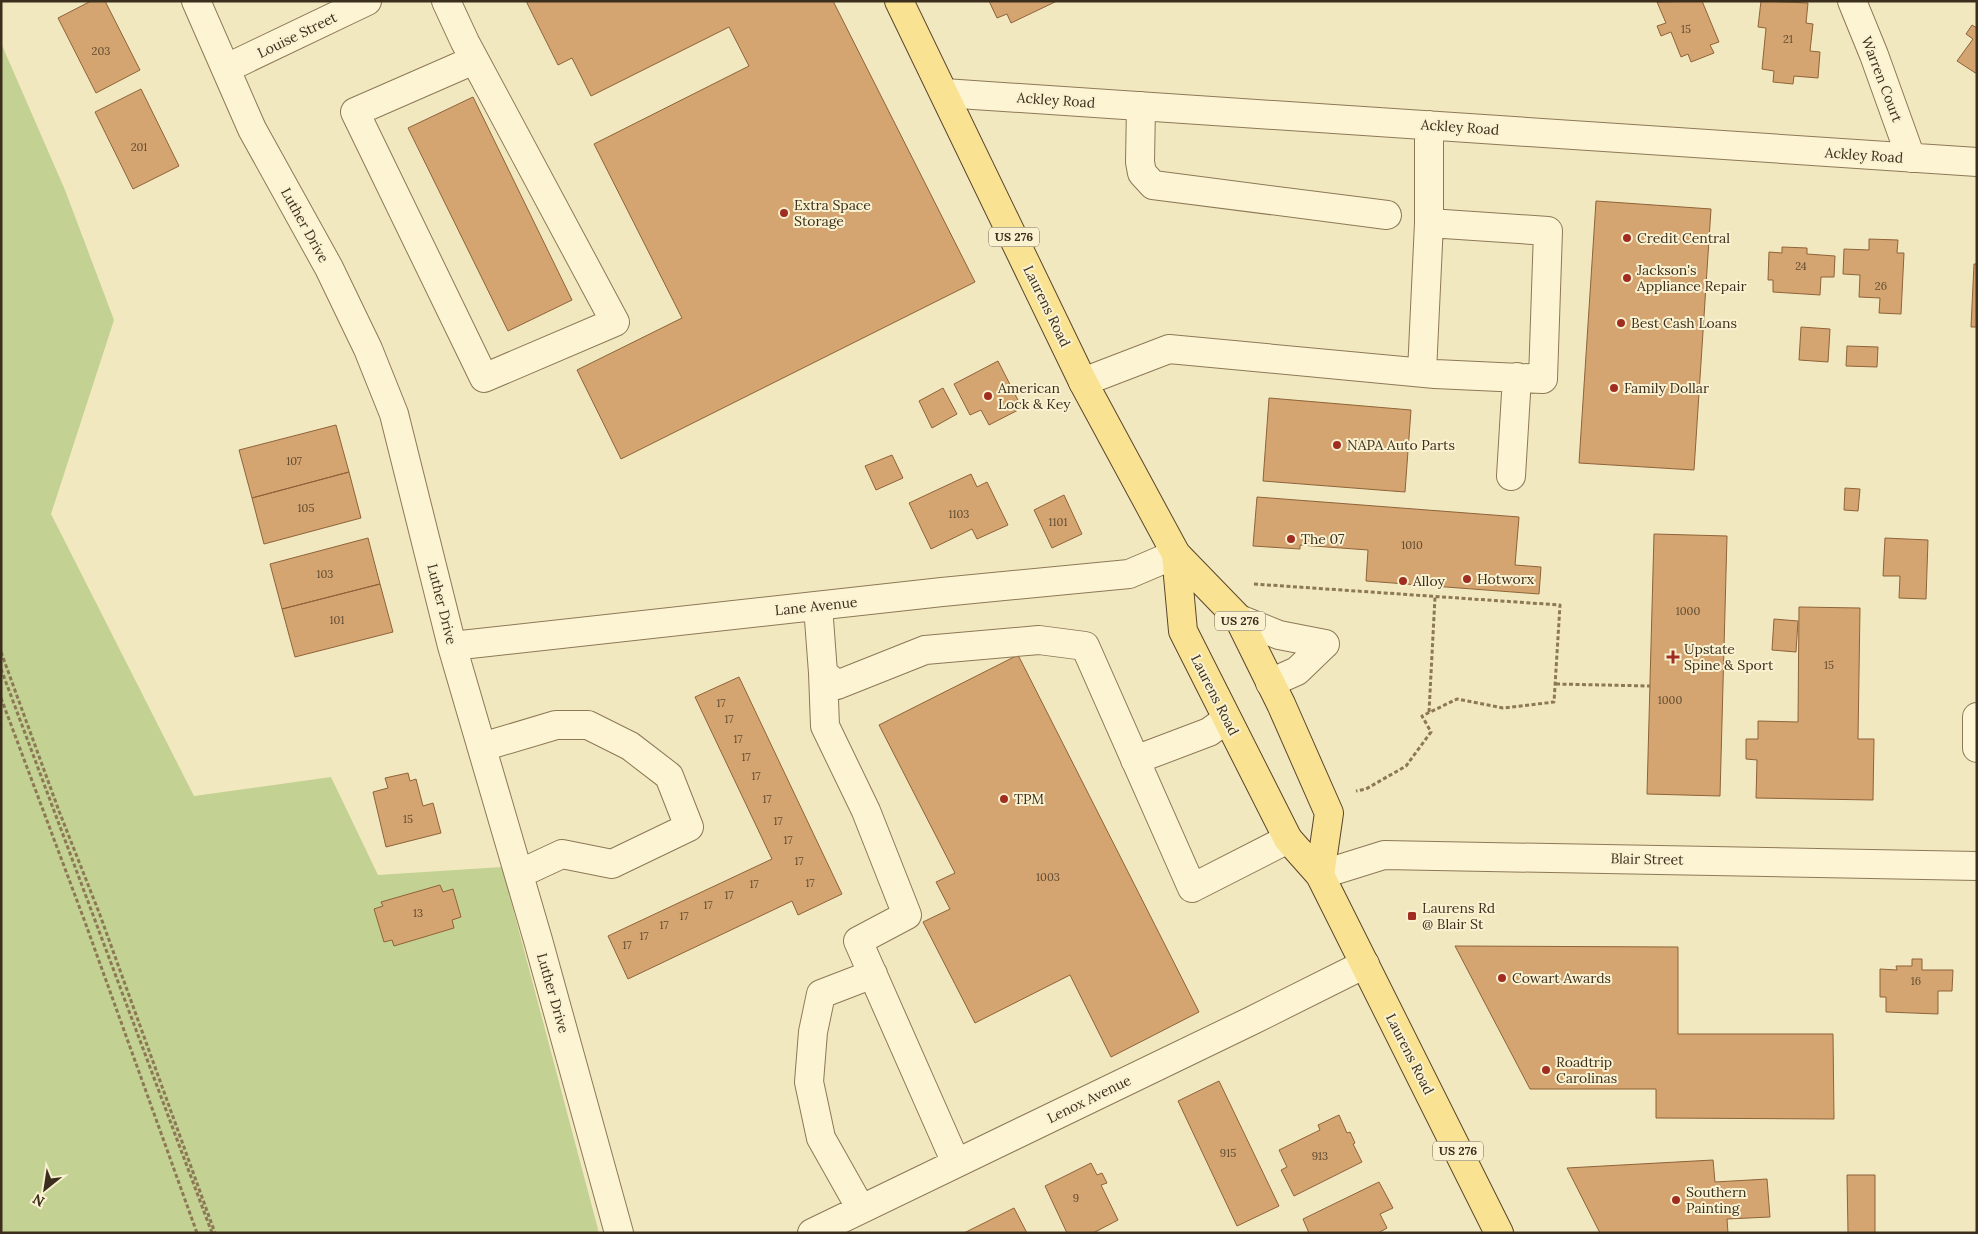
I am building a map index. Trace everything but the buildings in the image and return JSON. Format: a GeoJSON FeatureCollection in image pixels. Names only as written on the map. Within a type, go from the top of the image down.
{"type":"FeatureCollection","features":[{"type":"Feature","properties":{"kind":"main road","name":"Laurens Road"},"geometry":{"type":"LineString","coordinates":[[899,1],[1084,382],[1176,554],[1239,619],[1281,704],[1328,813],[1320,875]]}},
{"type":"Feature","properties":{"kind":"main road","name":"Laurens Road"},"geometry":{"type":"LineString","coordinates":[[1176,554],[1183,630],[1288,839],[1320,875],[1499,1233]]}},
{"type":"Feature","properties":{"kind":"street","name":"Luther Drive"},"geometry":{"type":"LineString","coordinates":[[196,1],[252,128],[340,292],[368,349],[394,414],[452,646],[519,874],[619,1233]]}},
{"type":"Feature","properties":{"kind":"street","name":"Louise Street"},"geometry":{"type":"LineString","coordinates":[[227,68],[367,1]]}},
{"type":"Feature","properties":{"kind":"street"},"geometry":{"type":"LineString","coordinates":[[446,1],[474,60],[615,322],[484,378],[355,112],[474,60]]}},
{"type":"Feature","properties":{"kind":"street","name":"Warren Court"},"geometry":{"type":"LineString","coordinates":[[1852,1],[1874,55],[1911,158]]}},
{"type":"Feature","properties":{"kind":"street","name":"Ackley Road"},"geometry":{"type":"LineString","coordinates":[[944,93],[1977,162]]}},
{"type":"Feature","properties":{"kind":"street"},"geometry":{"type":"LineString","coordinates":[[1141,106],[1140,162],[1142,173],[1153,185],[1387,215]]}},
{"type":"Feature","properties":{"kind":"street"},"geometry":{"type":"LineString","coordinates":[[1422,372],[1429,222],[1429,125]]}},
{"type":"Feature","properties":{"kind":"street"},"geometry":{"type":"LineString","coordinates":[[1084,382],[1169,349],[1422,372],[1543,378],[1548,231],[1429,222]]}},
{"type":"Feature","properties":{"kind":"street"},"geometry":{"type":"LineString","coordinates":[[1512,476],[1517,378]]}},
{"type":"Feature","properties":{"kind":"street","name":"Lane Avenue"},"geometry":{"type":"LineString","coordinates":[[452,646],[1129,574],[1176,554]]}},
{"type":"Feature","properties":{"kind":"street"},"geometry":{"type":"LineString","coordinates":[[818,606],[825,726],[866,811],[907,914],[858,941],[956,1163]]}},
{"type":"Feature","properties":{"kind":"street"},"geometry":{"type":"LineString","coordinates":[[1239,619],[1279,635],[1325,644],[1297,671],[1270,683]]}},
{"type":"Feature","properties":{"kind":"street"},"geometry":{"type":"LineString","coordinates":[[823,673],[837,685],[926,650],[1039,640],[1085,646],[1192,888],[1288,839]]}},
{"type":"Feature","properties":{"kind":"street"},"geometry":{"type":"LineString","coordinates":[[1977,717],[1977,748]]}},
{"type":"Feature","properties":{"kind":"street"},"geometry":{"type":"LineString","coordinates":[[1135,760],[1209,732],[1227,719]]}},
{"type":"Feature","properties":{"kind":"street"},"geometry":{"type":"LineString","coordinates":[[482,747],[556,725],[588,725],[630,746],[669,776],[690,827],[612,864],[562,854],[519,874]]}},
{"type":"Feature","properties":{"kind":"street","name":"Blair Street"},"geometry":{"type":"LineString","coordinates":[[1320,875],[1384,856],[1977,866]]}},
{"type":"Feature","properties":{"kind":"street","name":"Lenox Avenue"},"geometry":{"type":"LineString","coordinates":[[812,1233],[1365,964]]}},
{"type":"Feature","properties":{"kind":"street"},"geometry":{"type":"LineString","coordinates":[[861,1209],[821,1138],[809,1082],[813,1032],[821,994],[873,974]]}},
{"type":"Feature","properties":{"kind":"path"},"geometry":{"type":"LineString","coordinates":[[1254,584],[1560,605],[1554,702],[1503,708],[1457,699],[1422,716],[1431,732],[1406,766],[1366,789],[1356,791]]}},
{"type":"Feature","properties":{"kind":"path"},"geometry":{"type":"LineString","coordinates":[[1430,712],[1435,597]]}},
{"type":"Feature","properties":{"kind":"path"},"geometry":{"type":"LineString","coordinates":[[1,652],[66,829],[100,915],[214,1233]]}},
{"type":"Feature","properties":{"kind":"path"},"geometry":{"type":"LineString","coordinates":[[1,669],[214,1233]]}},
{"type":"Feature","properties":{"kind":"path"},"geometry":{"type":"LineString","coordinates":[[1556,684],[1650,686]]}},
{"type":"Feature","properties":{"kind":"path"},"geometry":{"type":"LineString","coordinates":[[1,698],[85,922],[159,1132],[197,1233]]}},
{"type":"Feature","properties":{"kind":"green space"},"geometry":{"type":"Polygon","coordinates":[[[1,43],[65,190],[114,320],[51,514],[194,796],[331,777],[378,875],[502,867],[599,1233],[1,1233],[1,43]]]}},
{"type":"Feature","properties":{"kind":"place","name":"Extra Space Storage"},"geometry":{"type":"Point","coordinates":[784,213]}},
{"type":"Feature","properties":{"kind":"place","name":"Credit Central"},"geometry":{"type":"Point","coordinates":[1627,238]}},
{"type":"Feature","properties":{"kind":"place","name":"Jackson's Appliance Repair"},"geometry":{"type":"Point","coordinates":[1627,278]}},
{"type":"Feature","properties":{"kind":"place","name":"Best Cash Loans"},"geometry":{"type":"Point","coordinates":[1621,323]}},
{"type":"Feature","properties":{"kind":"place","name":"Family Dollar"},"geometry":{"type":"Point","coordinates":[1614,388]}},
{"type":"Feature","properties":{"kind":"place","name":"American Lock & Key"},"geometry":{"type":"Point","coordinates":[988,396]}},
{"type":"Feature","properties":{"kind":"place","name":"NAPA Auto Parts"},"geometry":{"type":"Point","coordinates":[1337,445]}},
{"type":"Feature","properties":{"kind":"place","name":"The 07"},"geometry":{"type":"Point","coordinates":[1291,539]}},
{"type":"Feature","properties":{"kind":"place","name":"Hotworx"},"geometry":{"type":"Point","coordinates":[1467,579]}},
{"type":"Feature","properties":{"kind":"place","name":"Alloy"},"geometry":{"type":"Point","coordinates":[1403,581]}},
{"type":"Feature","properties":{"kind":"place","name":"Upstate Spine & Sport"},"geometry":{"type":"Point","coordinates":[1673,657]}},
{"type":"Feature","properties":{"kind":"place","name":"TPM"},"geometry":{"type":"Point","coordinates":[1004,799]}},
{"type":"Feature","properties":{"kind":"place","name":"Laurens Rd @ Blair St"},"geometry":{"type":"Point","coordinates":[1412,916]}},
{"type":"Feature","properties":{"kind":"place","name":"Cowart Awards"},"geometry":{"type":"Point","coordinates":[1502,978]}},
{"type":"Feature","properties":{"kind":"place","name":"Roadtrip Carolinas"},"geometry":{"type":"Point","coordinates":[1546,1070]}},
{"type":"Feature","properties":{"kind":"place","name":"Southern Painting"},"geometry":{"type":"Point","coordinates":[1676,1200]}}]}
